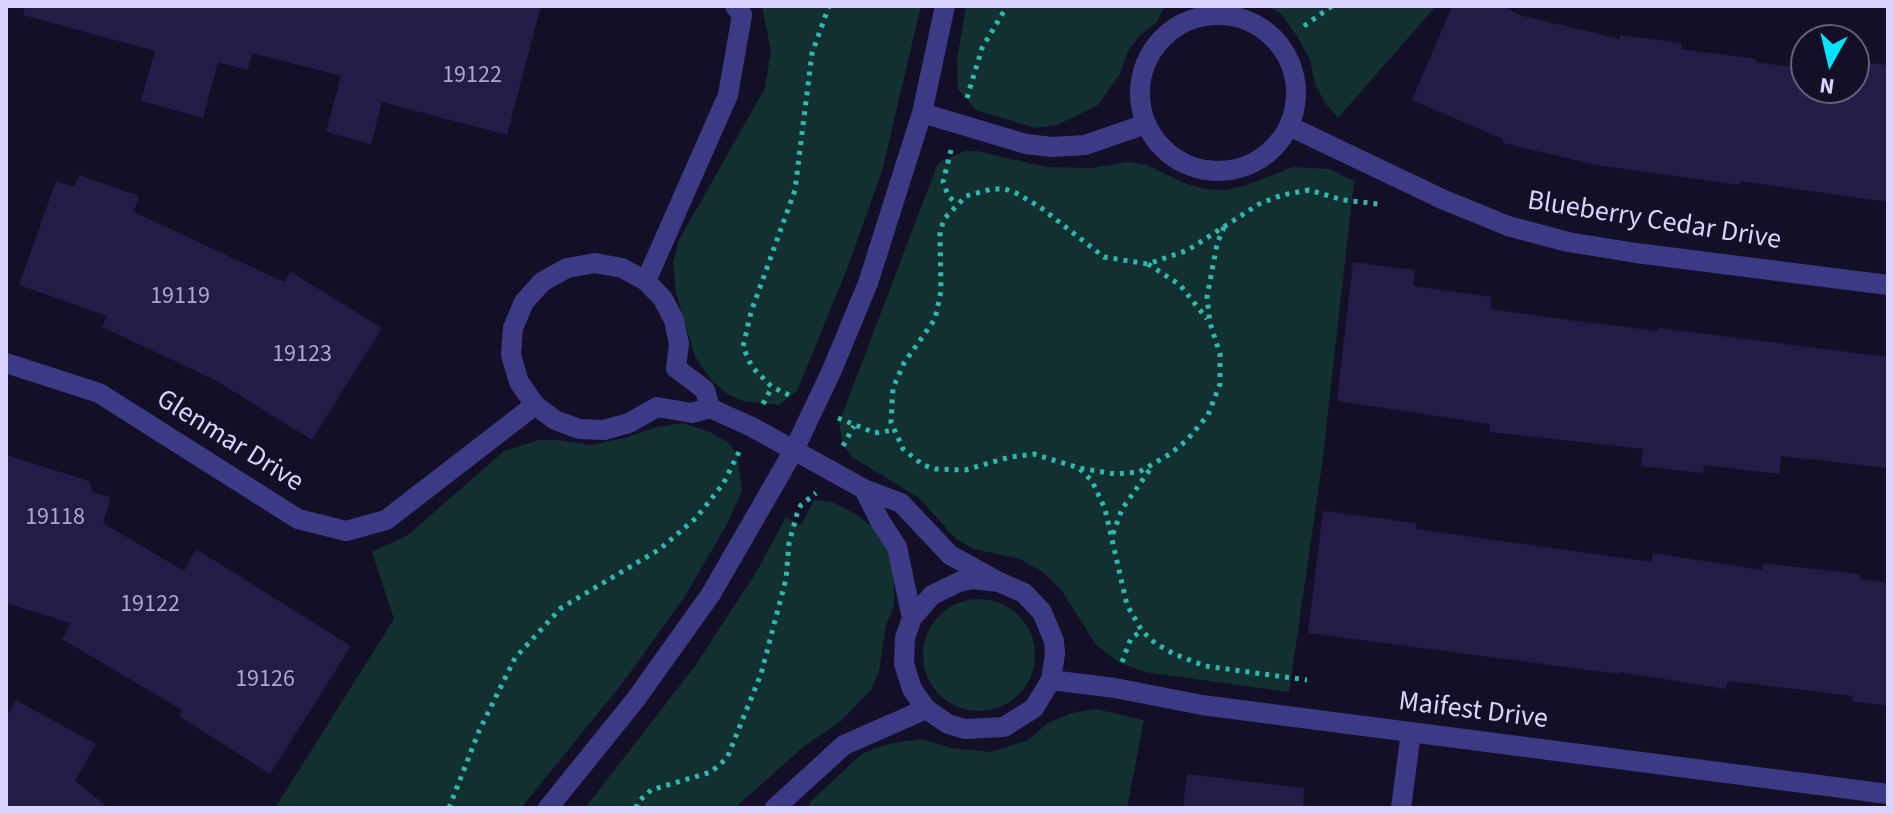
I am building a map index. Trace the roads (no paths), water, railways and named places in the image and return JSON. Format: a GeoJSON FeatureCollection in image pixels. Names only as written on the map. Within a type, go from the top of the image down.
{"type":"FeatureCollection","features":[{"type":"Feature","properties":{"kind":"street"},"geometry":{"type":"LineString","coordinates":[[548,808],[636,699],[711,594],[794,450],[868,283],[922,113],[945,6]]}},
{"type":"Feature","properties":{"kind":"street"},"geometry":{"type":"LineString","coordinates":[[646,281],[728,95],[738,10]]}},
{"type":"Feature","properties":{"kind":"street"},"geometry":{"type":"LineString","coordinates":[[1214,10],[1267,31],[1288,57],[1297,89],[1289,126],[1274,149],[1246,167],[1214,172],[1182,163],[1156,143],[1141,114],[1139,81],[1151,50],[1174,26],[1214,10]]}},
{"type":"Feature","properties":{"kind":"street"},"geometry":{"type":"LineString","coordinates":[[922,113],[1026,144],[1052,147],[1085,145],[1146,124]]}},
{"type":"Feature","properties":{"kind":"street","name":"Blueberry Cedar Drive"},"geometry":{"type":"LineString","coordinates":[[1289,126],[1442,199],[1508,226],[1538,234],[1636,253],[1888,285]]}},
{"type":"Feature","properties":{"kind":"street"},"geometry":{"type":"LineString","coordinates":[[710,408],[705,390],[676,368],[679,344],[674,320],[663,299],[646,281],[622,268],[595,263],[567,268],[542,282],[524,302],[513,328],[511,355],[519,382],[535,405],[555,420],[579,429],[604,430],[629,423],[657,407],[692,413],[710,408],[752,427],[864,489],[901,503],[950,555],[1024,593],[1042,612],[1054,641],[1051,680],[1034,708],[1004,727],[965,729],[948,724],[926,709],[912,689],[904,664],[905,638],[912,618],[932,595],[972,579],[999,582]]}},
{"type":"Feature","properties":{"kind":"street","name":"Glenmar Drive"},"geometry":{"type":"LineString","coordinates":[[6,363],[99,393],[298,519],[346,531],[386,520],[535,405]]}},
{"type":"Feature","properties":{"kind":"street"},"geometry":{"type":"LineString","coordinates":[[864,489],[897,547],[912,618]]}},
{"type":"Feature","properties":{"kind":"street","name":"Maifest Drive"},"geometry":{"type":"LineString","coordinates":[[1051,680],[1115,688],[1202,705],[1888,794]]}},
{"type":"Feature","properties":{"kind":"street"},"geometry":{"type":"LineString","coordinates":[[775,808],[844,745],[926,709]]}},
{"type":"Feature","properties":{"kind":"street"},"geometry":{"type":"LineString","coordinates":[[1401,808],[1411,732]]}}]}
